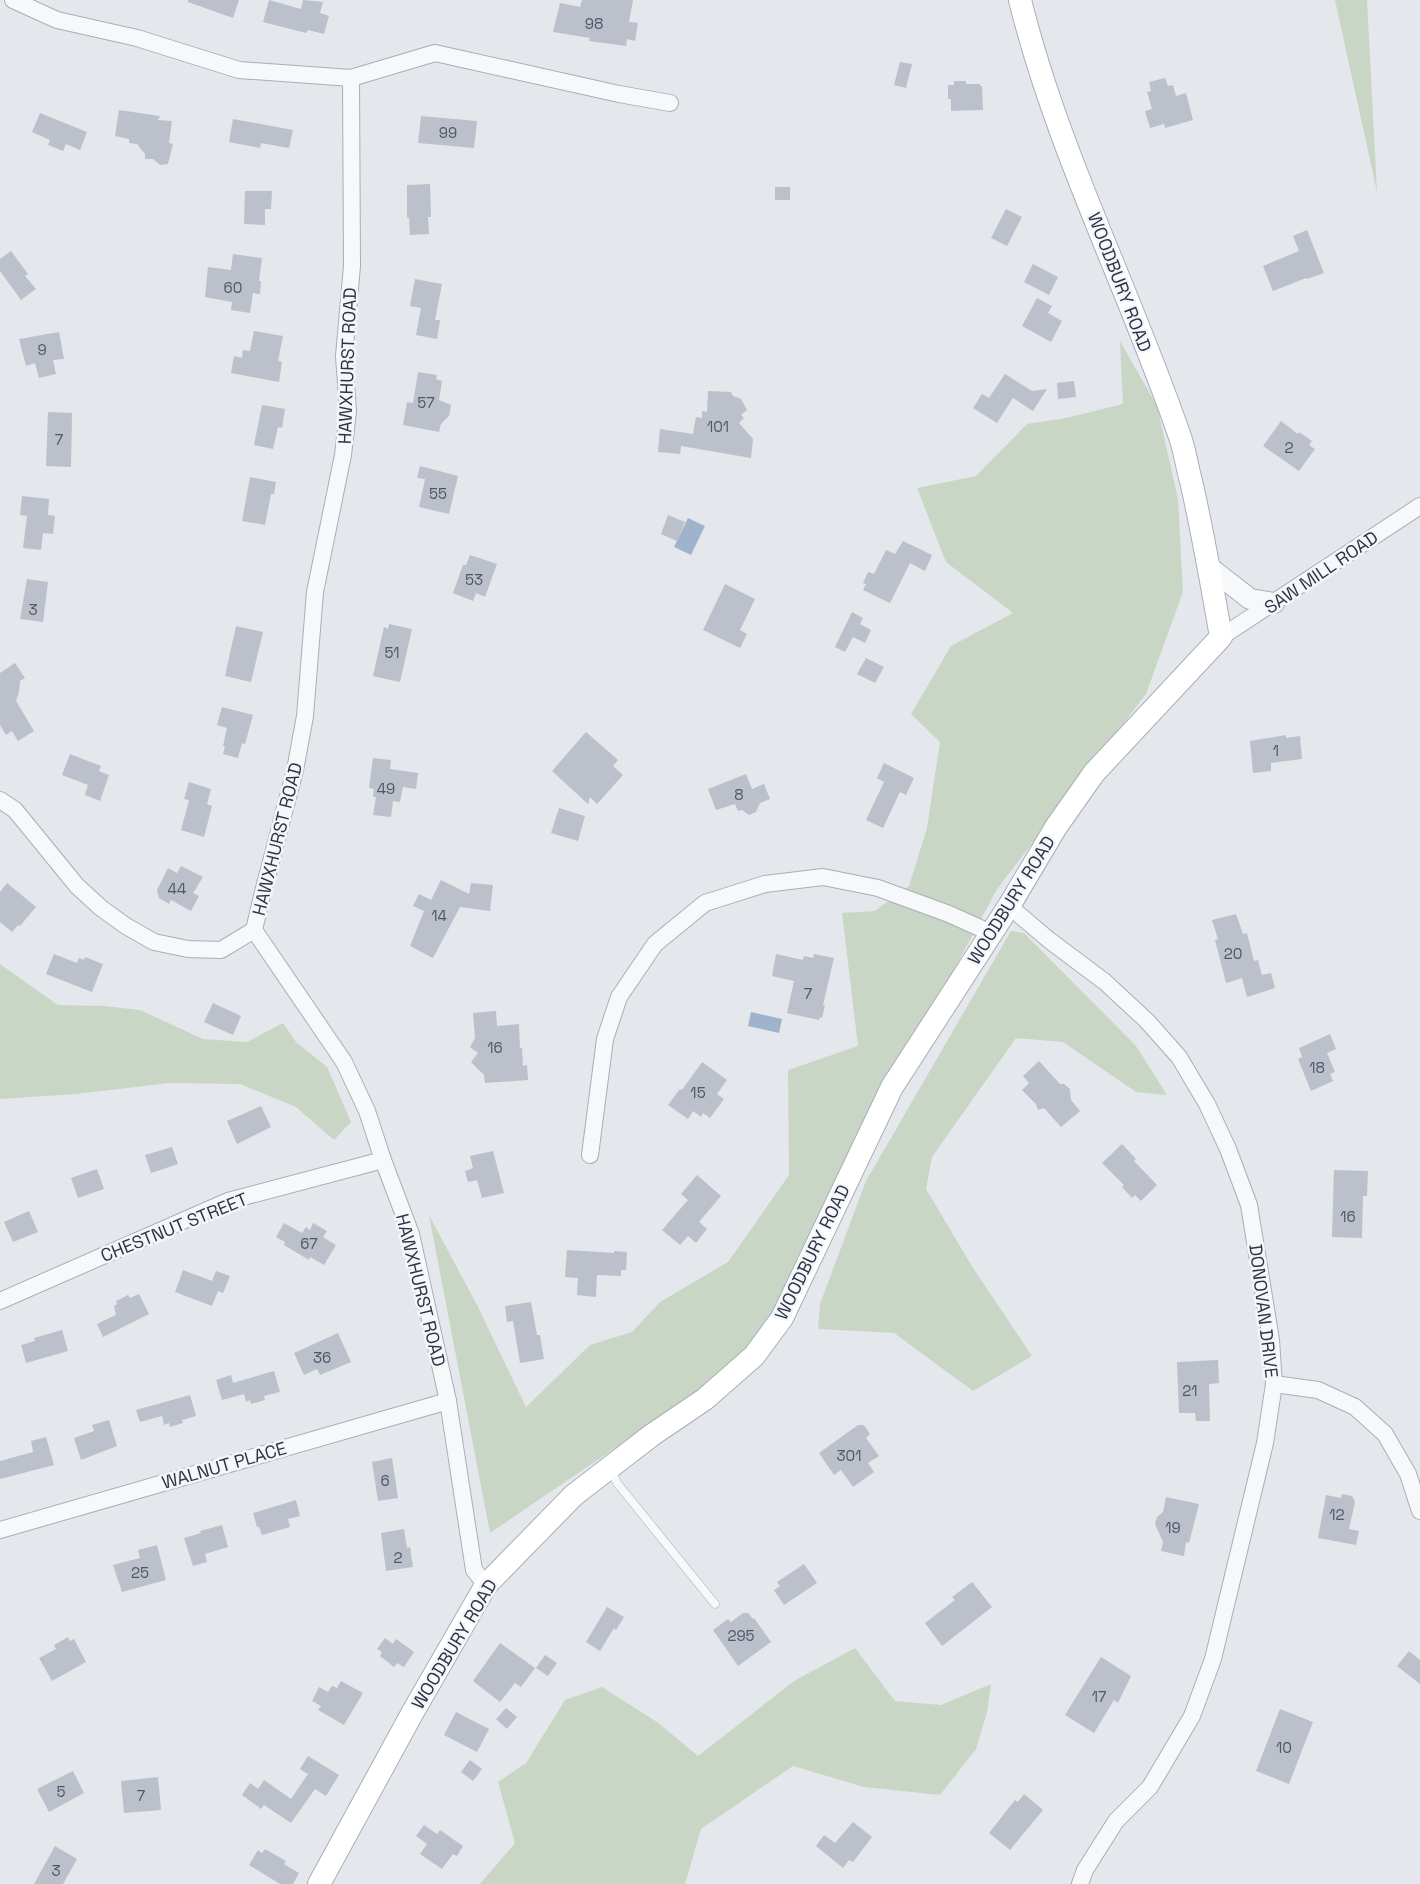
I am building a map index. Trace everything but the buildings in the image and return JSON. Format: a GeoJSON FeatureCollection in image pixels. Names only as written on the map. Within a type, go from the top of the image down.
{"type":"FeatureCollection","features":[{"type":"Feature","properties":{"kind":"main road","name":"WOODBURY ROAD"},"geometry":{"type":"LineString","coordinates":[[319,1884],[414,1710],[486,1585],[574,1495],[705,1398],[754,1356],[782,1318],[892,1087],[1009,906],[1056,827],[1094,773],[1222,637],[1199,516],[1181,439],[1073,162],[1032,48],[1020,0]]}},
{"type":"Feature","properties":{"kind":"street"},"geometry":{"type":"LineString","coordinates":[[13,0],[57,20],[136,38],[239,70],[351,78],[435,53],[620,94],[670,103]]}},
{"type":"Feature","properties":{"kind":"street","name":"HAWXHURST ROAD"},"geometry":{"type":"LineString","coordinates":[[351,78],[352,266],[344,356],[348,411],[344,454],[315,592],[304,725],[295,770],[254,930],[344,1062],[367,1111],[411,1234],[448,1401],[474,1570],[486,1585]]}},
{"type":"Feature","properties":{"kind":"street","name":"SAW MILL ROAD"},"geometry":{"type":"LineString","coordinates":[[1222,637],[1420,506]]}},
{"type":"Feature","properties":{"kind":"street"},"geometry":{"type":"LineString","coordinates":[[1209,567],[1250,599],[1274,603]]}},
{"type":"Feature","properties":{"kind":"street"},"geometry":{"type":"LineString","coordinates":[[0,800],[14,810],[78,886],[101,908],[126,926],[154,942],[188,949],[221,950],[254,930]]}},
{"type":"Feature","properties":{"kind":"street"},"geometry":{"type":"LineString","coordinates":[[590,1156],[605,1039],[619,997],[655,944],[705,903],[765,884],[823,877],[878,888],[949,914],[991,933]]}},
{"type":"Feature","properties":{"kind":"street","name":"DONOVAN DRIVE"},"geometry":{"type":"LineString","coordinates":[[1009,906],[1049,940],[1105,982],[1147,1021],[1179,1057],[1207,1104],[1228,1150],[1249,1205],[1271,1340],[1274,1384],[1265,1443],[1213,1659],[1192,1716],[1150,1787],[1116,1821],[1085,1870],[1080,1884]]}},
{"type":"Feature","properties":{"kind":"street","name":"CHESTNUT STREET"},"geometry":{"type":"LineString","coordinates":[[0,1301],[149,1234],[228,1201],[383,1160]]}},
{"type":"Feature","properties":{"kind":"street"},"geometry":{"type":"LineString","coordinates":[[1274,1384],[1318,1390],[1355,1407],[1386,1434],[1408,1474],[1420,1511]]}},
{"type":"Feature","properties":{"kind":"street","name":"WALNUT PLACE"},"geometry":{"type":"LineString","coordinates":[[0,1530],[448,1401]]}},
{"type":"Feature","properties":{"kind":"lane"},"geometry":{"type":"LineString","coordinates":[[610,1468],[617,1484],[715,1604]]}},
{"type":"Feature","properties":{"kind":"green space"},"geometry":{"type":"Polygon","coordinates":[[[1335,0],[1367,0],[1377,192],[1335,0]]]}},
{"type":"Feature","properties":{"kind":"green space"},"geometry":{"type":"Polygon","coordinates":[[[1120,341],[1157,406],[1178,499],[1183,592],[1146,694],[997,889],[749,1357],[490,1533],[429,1215],[478,1307],[526,1407],[590,1345],[632,1332],[660,1302],[728,1262],[789,1175],[788,1070],[858,1046],[842,913],[875,911],[909,886],[927,828],[940,742],[911,714],[951,646],[1013,613],[946,562],[917,488],[976,476],[1027,424],[1066,418],[1123,404],[1120,341]]]}},
{"type":"Feature","properties":{"kind":"green space"},"geometry":{"type":"Polygon","coordinates":[[[1011,931],[1024,933],[1136,1046],[1167,1095],[1136,1092],[1063,1042],[1016,1038],[932,1157],[926,1189],[973,1268],[1032,1356],[973,1391],[894,1333],[818,1329],[820,1304],[866,1181],[1011,931]]]}},
{"type":"Feature","properties":{"kind":"green space"},"geometry":{"type":"Polygon","coordinates":[[[0,964],[58,1005],[104,1006],[140,1010],[203,1039],[247,1042],[283,1023],[296,1042],[327,1067],[351,1122],[334,1140],[296,1107],[240,1084],[169,1083],[76,1094],[0,1099],[0,964]]]}},
{"type":"Feature","properties":{"kind":"green space"},"geometry":{"type":"Polygon","coordinates":[[[855,1648],[895,1701],[941,1705],[991,1684],[987,1712],[976,1749],[940,1795],[864,1787],[793,1766],[701,1829],[685,1884],[480,1884],[515,1843],[498,1782],[526,1763],[565,1700],[602,1687],[657,1722],[698,1756],[794,1681],[855,1648]]]}},
{"type":"Feature","properties":{"kind":"water"},"geometry":{"type":"Polygon","coordinates":[[[688,518],[705,526],[691,555],[674,547],[688,518]]]}},
{"type":"Feature","properties":{"kind":"water"},"geometry":{"type":"Polygon","coordinates":[[[751,1012],[782,1019],[779,1033],[748,1026],[751,1012]]]}}]}
